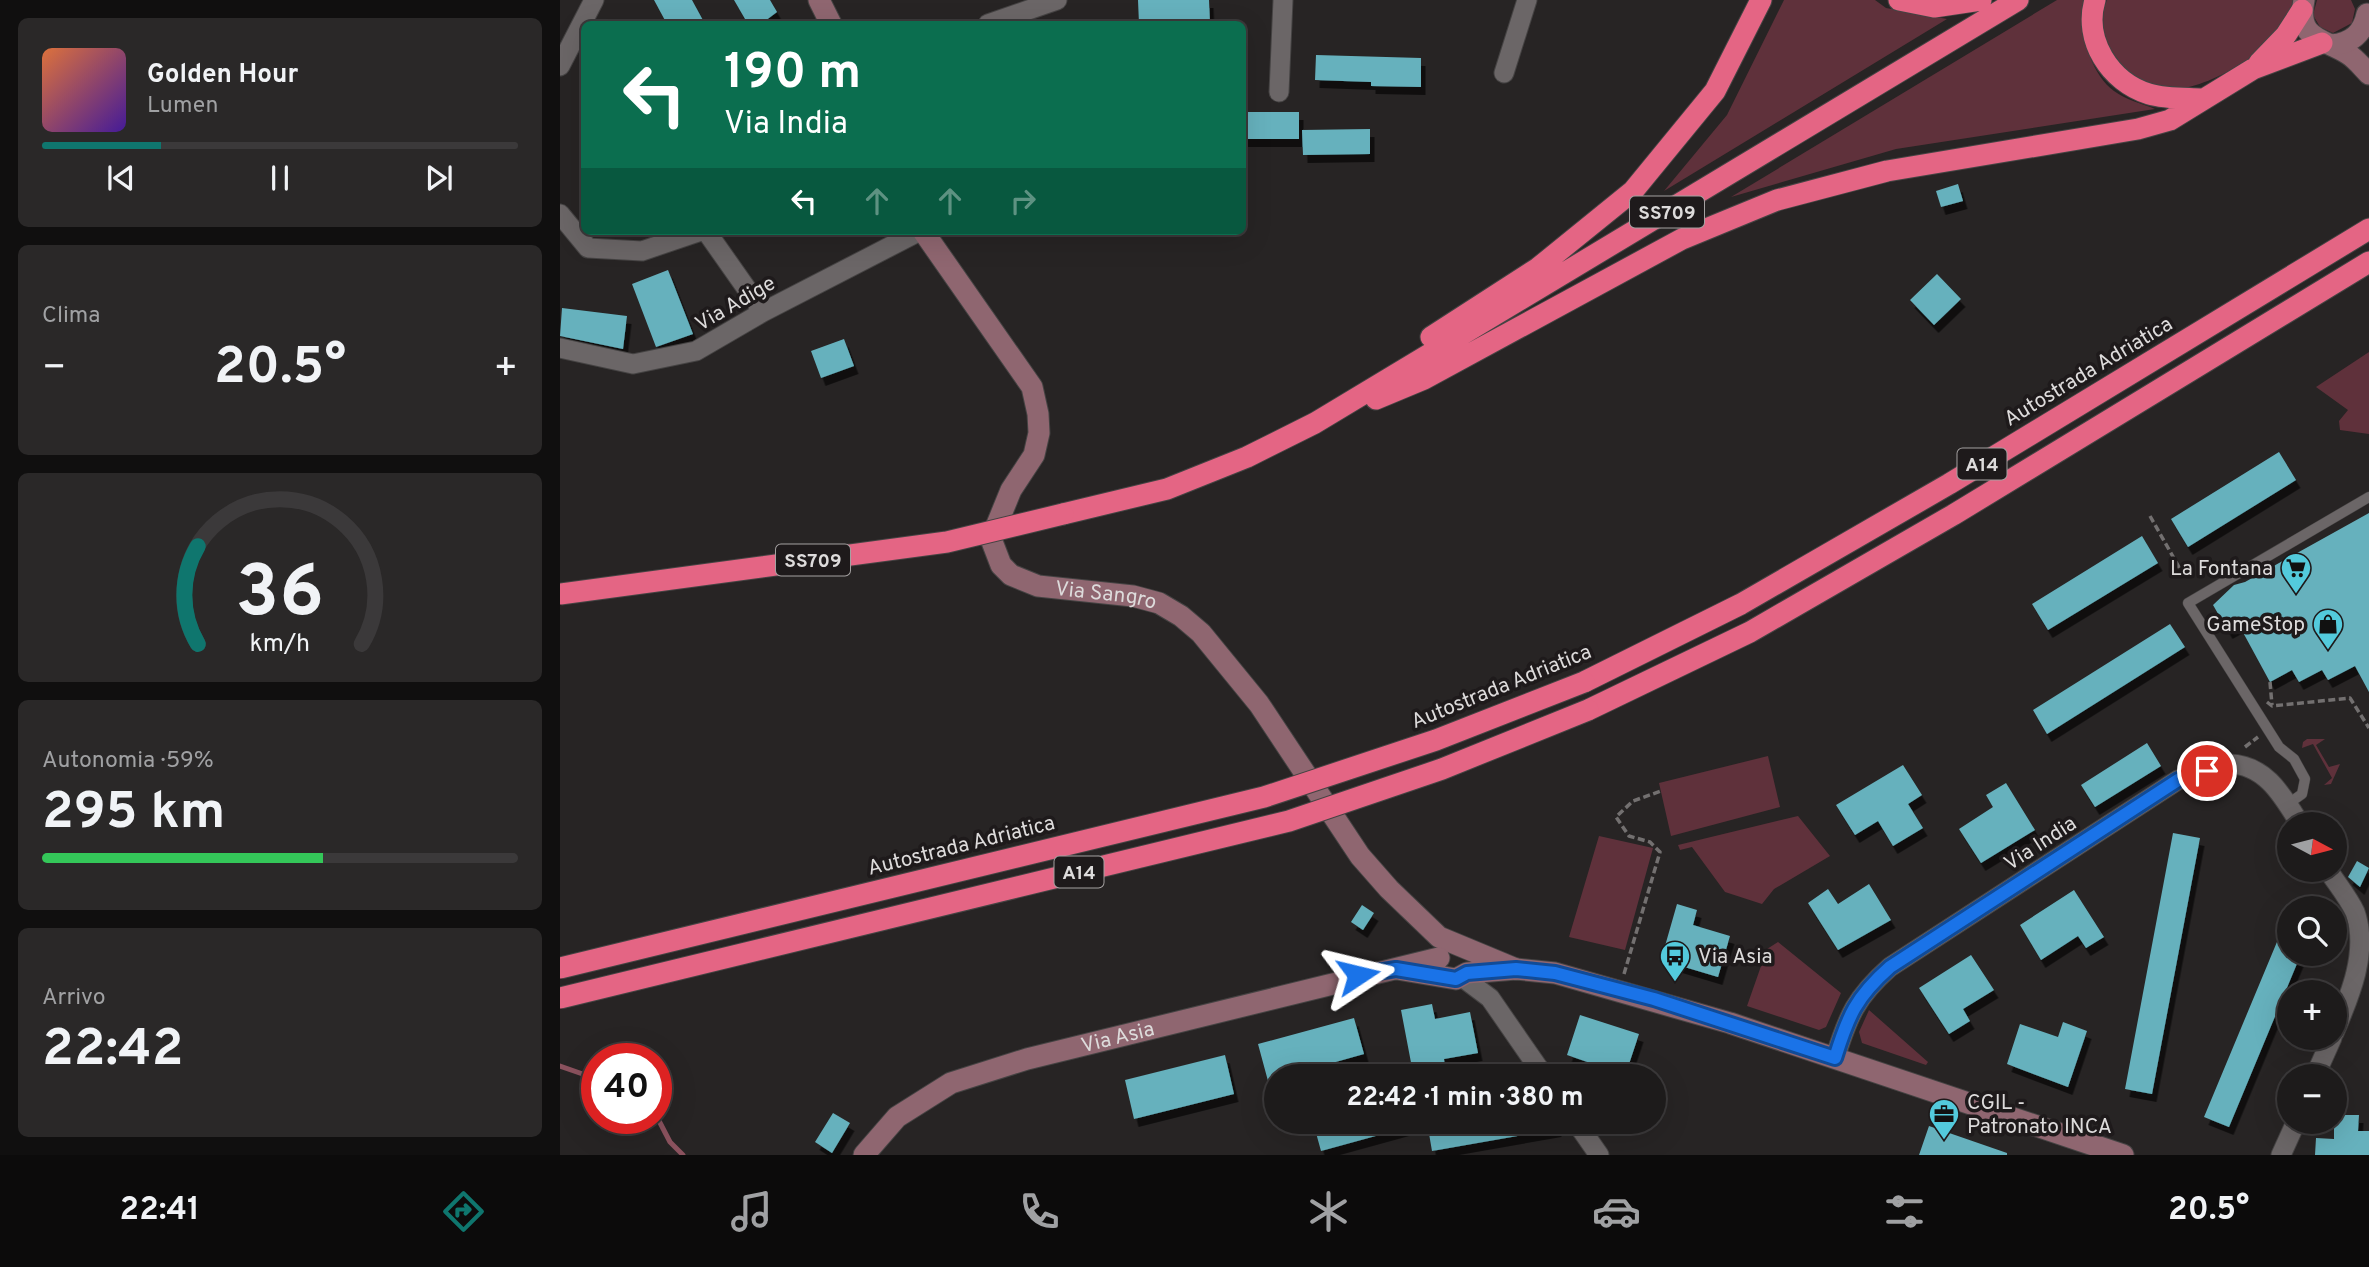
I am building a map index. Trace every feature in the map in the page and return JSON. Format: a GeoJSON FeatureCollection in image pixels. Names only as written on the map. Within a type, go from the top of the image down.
{"type":"FeatureCollection","features":[{"type":"Feature","properties":{"kind":"highway"},"geometry":{"type":"LineString","coordinates":[[1315,423],[1333,401],[1538,268],[1633,191],[1715,91],[1761,0]]}},
{"type":"Feature","properties":{"kind":"highway"},"geometry":{"type":"LineString","coordinates":[[1899,0],[1934,6],[1981,0]]}},
{"type":"Feature","properties":{"kind":"highway","name":"SS709"},"geometry":{"type":"LineString","coordinates":[[560,594],[947,542],[1167,489],[1247,457],[1315,423],[2018,0]]}},
{"type":"Feature","properties":{"kind":"highway"},"geometry":{"type":"LineString","coordinates":[[2095,0],[2094,36],[2099,53],[2120,78],[2146,93],[2203,99]]}},
{"type":"Feature","properties":{"kind":"highway"},"geometry":{"type":"LineString","coordinates":[[2253,69],[2286,35],[2303,5]]}},
{"type":"Feature","properties":{"kind":"highway"},"geometry":{"type":"LineString","coordinates":[[1315,423],[1424,379],[1682,239],[1777,200],[1887,171],[2138,129],[2170,120],[2253,69],[2327,44]]}},
{"type":"Feature","properties":{"kind":"highway","name":"Autostrada Adriatica"},"geometry":{"type":"LineString","coordinates":[[560,968],[1265,797],[1436,740],[1584,682],[1741,604],[1845,544],[2369,229]]}},
{"type":"Feature","properties":{"kind":"highway","name":"A14"},"geometry":{"type":"LineString","coordinates":[[560,998],[1289,821],[1442,769],[1588,710],[1750,632],[1953,515],[2369,262]]}},
{"type":"Feature","properties":{"kind":"street"},"geometry":{"type":"LineString","coordinates":[[583,21],[594,0]]}},
{"type":"Feature","properties":{"kind":"street"},"geometry":{"type":"LineString","coordinates":[[819,0],[830,21]]}},
{"type":"Feature","properties":{"kind":"street"},"geometry":{"type":"LineString","coordinates":[[997,21],[1057,0]]}},
{"type":"Feature","properties":{"kind":"street"},"geometry":{"type":"LineString","coordinates":[[1279,92],[1283,0]]}},
{"type":"Feature","properties":{"kind":"street"},"geometry":{"type":"LineString","coordinates":[[1504,73],[1527,0]]}},
{"type":"Feature","properties":{"kind":"street"},"geometry":{"type":"LineString","coordinates":[[2303,5],[2307,30],[2327,44],[2352,56],[2369,74]]}},
{"type":"Feature","properties":{"kind":"street"},"geometry":{"type":"LineString","coordinates":[[2327,44],[2352,40],[2365,24],[2367,13]]}},
{"type":"Feature","properties":{"kind":"street"},"geometry":{"type":"LineString","coordinates":[[560,66],[581,25]]}},
{"type":"Feature","properties":{"kind":"street"},"geometry":{"type":"LineString","coordinates":[[560,215],[587,248],[642,251],[691,235]]}},
{"type":"Feature","properties":{"kind":"street"},"geometry":{"type":"LineString","coordinates":[[706,235],[763,312]]}},
{"type":"Feature","properties":{"kind":"street","name":"Via Adige"},"geometry":{"type":"LineString","coordinates":[[560,348],[633,364],[696,351],[763,312],[914,235]]}},
{"type":"Feature","properties":{"kind":"street","name":"Via Sangro"},"geometry":{"type":"LineString","coordinates":[[925,235],[1032,387],[1039,433],[1034,455],[1011,490],[991,540],[1001,565],[1011,575],[1038,586],[1133,596],[1158,603],[1201,633],[1259,704],[1360,856],[1449,949]]}},
{"type":"Feature","properties":{"kind":"street","name":"Via India"},"geometry":{"type":"LineString","coordinates":[[1835,1058],[1846,1023],[1865,989],[1890,967],[2178,780],[2225,764],[2246,767],[2267,777],[2293,812]]}},
{"type":"Feature","properties":{"kind":"street"},"geometry":{"type":"LineString","coordinates":[[2336,882],[2356,914],[2362,937],[2362,957],[2347,1002]]}},
{"type":"Feature","properties":{"kind":"street"},"geometry":{"type":"LineString","coordinates":[[1460,976],[1471,961],[1449,949],[1440,971],[1460,976],[1490,998]]}},
{"type":"Feature","properties":{"kind":"street","name":"Via Asia"},"geometry":{"type":"LineString","coordinates":[[864,1155],[897,1116],[951,1083],[1027,1059],[1358,975],[1396,969],[1449,949],[1516,969]]}},
{"type":"Feature","properties":{"kind":"street","name":"Via Asia"},"geometry":{"type":"LineString","coordinates":[[1396,969],[1460,976],[1516,969],[1555,973],[1619,990],[1835,1058],[2123,1155]]}},
{"type":"Feature","properties":{"kind":"street"},"geometry":{"type":"LineString","coordinates":[[1491,971],[1487,988],[1490,998],[1536,1064]]}},
{"type":"Feature","properties":{"kind":"street"},"geometry":{"type":"LineString","coordinates":[[1584,1134],[1599,1155]]}},
{"type":"Feature","properties":{"kind":"street"},"geometry":{"type":"LineString","coordinates":[[2281,1155],[2291,1134]]}},
{"type":"Feature","properties":{"kind":"lane"},"geometry":{"type":"LineString","coordinates":[[2288,804],[2302,794],[2305,779],[2294,759],[2279,747],[2189,603],[2369,497]]}},
{"type":"Feature","properties":{"kind":"path"},"geometry":{"type":"LineString","coordinates":[[2150,516],[2180,569]]}},
{"type":"Feature","properties":{"kind":"path"},"geometry":{"type":"LineString","coordinates":[[2272,706],[2350,698],[2369,728]]}},
{"type":"Feature","properties":{"kind":"path"},"geometry":{"type":"LineString","coordinates":[[1619,990],[1660,852],[1650,842],[1629,836],[1616,817],[1633,801],[1661,791]]}},
{"type":"Feature","properties":{"kind":"shaded area"},"geometry":{"type":"Polygon","coordinates":[[[1784,0],[1875,0],[1886,8],[1947,19],[1664,191],[1727,115],[1784,0]]]}},
{"type":"Feature","properties":{"kind":"shaded area"},"geometry":{"type":"Polygon","coordinates":[[[2057,0],[2084,0],[2085,37],[2098,73],[2118,94],[2155,109],[1896,149],[1731,197],[2057,0]]]}},
{"type":"Feature","properties":{"kind":"shaded area"},"geometry":{"type":"Polygon","coordinates":[[[2107,0],[2293,0],[2288,17],[2262,49],[2223,74],[2203,83],[2166,90],[2149,86],[2134,77],[2112,51],[2104,26],[2107,0]]]}},
{"type":"Feature","properties":{"kind":"shaded area"},"geometry":{"type":"Polygon","coordinates":[[[2317,0],[2351,0],[2355,9],[2352,23],[2333,33],[2320,27],[2313,15],[2317,0]]]}},
{"type":"Feature","properties":{"kind":"shaded area"},"geometry":{"type":"Polygon","coordinates":[[[2369,352],[2369,434],[2340,430],[2339,421],[2348,410],[2316,387],[2369,352]]]}},
{"type":"Feature","properties":{"kind":"shaded area"},"geometry":{"type":"Polygon","coordinates":[[[2307,739],[2325,739],[2316,745],[2329,767],[2340,764],[2331,784],[2324,785],[2332,778],[2313,744],[2302,748],[2307,739]]]}},
{"type":"Feature","properties":{"kind":"shaded area"},"geometry":{"type":"Polygon","coordinates":[[[1768,756],[1780,807],[1671,836],[1659,783],[1768,756]]]}},
{"type":"Feature","properties":{"kind":"shaded area"},"geometry":{"type":"Polygon","coordinates":[[[1798,816],[1830,856],[1774,889],[1762,904],[1725,892],[1692,847],[1680,850],[1678,845],[1798,816]]]}},
{"type":"Feature","properties":{"kind":"shaded area"},"geometry":{"type":"Polygon","coordinates":[[[1599,836],[1653,848],[1625,950],[1569,937],[1599,836]]]}},
{"type":"Feature","properties":{"kind":"shaded area"},"geometry":{"type":"Polygon","coordinates":[[[1778,942],[1841,993],[1826,1027],[1819,1030],[1747,1006],[1767,949],[1778,942]]]}},
{"type":"Feature","properties":{"kind":"shaded area"},"geometry":{"type":"Polygon","coordinates":[[[1869,1010],[1928,1062],[1926,1065],[1862,1043],[1859,1032],[1869,1010]]]}},
{"type":"Feature","properties":{"kind":"building"},"geometry":{"type":"Polygon","coordinates":[[[654,0],[692,0],[703,21],[665,21],[654,0]]]}},
{"type":"Feature","properties":{"kind":"building"},"geometry":{"type":"Polygon","coordinates":[[[734,0],[770,0],[777,12],[765,21],[746,21],[734,0]]]}},
{"type":"Feature","properties":{"kind":"building"},"geometry":{"type":"Polygon","coordinates":[[[1138,0],[1209,0],[1210,21],[1139,21],[1138,0]]]}},
{"type":"Feature","properties":{"kind":"building"},"geometry":{"type":"Polygon","coordinates":[[[1316,55],[1421,58],[1421,87],[1371,86],[1371,82],[1315,80],[1316,55]]]}},
{"type":"Feature","properties":{"kind":"building"},"geometry":{"type":"Polygon","coordinates":[[[1246,112],[1299,112],[1299,139],[1246,139],[1246,112]]]}},
{"type":"Feature","properties":{"kind":"building"},"geometry":{"type":"Polygon","coordinates":[[[1370,129],[1370,154],[1303,155],[1302,130],[1370,129]]]}},
{"type":"Feature","properties":{"kind":"building"},"geometry":{"type":"Polygon","coordinates":[[[1958,184],[1963,201],[1941,207],[1936,191],[1958,184]]]}},
{"type":"Feature","properties":{"kind":"building"},"geometry":{"type":"Polygon","coordinates":[[[668,270],[693,334],[656,347],[632,284],[668,270]]]}},
{"type":"Feature","properties":{"kind":"building"},"geometry":{"type":"Polygon","coordinates":[[[1937,274],[1961,299],[1934,325],[1910,300],[1937,274]]]}},
{"type":"Feature","properties":{"kind":"building"},"geometry":{"type":"Polygon","coordinates":[[[562,308],[627,316],[623,349],[560,336],[562,308]]]}},
{"type":"Feature","properties":{"kind":"building"},"geometry":{"type":"Polygon","coordinates":[[[844,339],[854,366],[821,378],[811,351],[844,339]]]}},
{"type":"Feature","properties":{"kind":"building"},"geometry":{"type":"Polygon","coordinates":[[[2279,452],[2296,480],[2188,547],[2171,519],[2279,452]]]}},
{"type":"Feature","properties":{"kind":"building","name":"La Fontana"},"geometry":{"type":"Polygon","coordinates":[[[2369,513],[2369,692],[2355,666],[2328,680],[2322,670],[2299,682],[2292,670],[2270,682],[2239,625],[2228,631],[2213,605],[2234,585],[2245,582],[2369,513]]]}},
{"type":"Feature","properties":{"kind":"building"},"geometry":{"type":"Polygon","coordinates":[[[2142,536],[2158,563],[2048,630],[2032,604],[2142,536]]]}},
{"type":"Feature","properties":{"kind":"building"},"geometry":{"type":"Polygon","coordinates":[[[2170,624],[2185,647],[2047,734],[2033,710],[2170,624]]]}},
{"type":"Feature","properties":{"kind":"building"},"geometry":{"type":"Polygon","coordinates":[[[2147,743],[2161,766],[2095,807],[2081,785],[2147,743]]]}},
{"type":"Feature","properties":{"kind":"building"},"geometry":{"type":"Polygon","coordinates":[[[1903,765],[1922,795],[1908,804],[1923,828],[1893,846],[1878,821],[1855,835],[1836,805],[1903,765]]]}},
{"type":"Feature","properties":{"kind":"building"},"geometry":{"type":"Polygon","coordinates":[[[2006,783],[2035,830],[1981,863],[1959,829],[1993,807],[1986,795],[2006,783]]]}},
{"type":"Feature","properties":{"kind":"building"},"geometry":{"type":"Polygon","coordinates":[[[2173,833],[2200,838],[2152,1094],[2125,1089],[2173,833]]]}},
{"type":"Feature","properties":{"kind":"building"},"geometry":{"type":"Polygon","coordinates":[[[2357,861],[2369,868],[2360,887],[2348,877],[2357,861]]]}},
{"type":"Feature","properties":{"kind":"building"},"geometry":{"type":"Polygon","coordinates":[[[1869,884],[1891,920],[1838,950],[1808,903],[1828,889],[1838,904],[1869,884]]]}},
{"type":"Feature","properties":{"kind":"building"},"geometry":{"type":"Polygon","coordinates":[[[2074,890],[2104,937],[2086,948],[2078,936],[2041,960],[2020,925],[2074,890]]]}},
{"type":"Feature","properties":{"kind":"building"},"geometry":{"type":"Polygon","coordinates":[[[1677,904],[1697,910],[1693,925],[1730,936],[1718,977],[1661,960],[1677,904]]]}},
{"type":"Feature","properties":{"kind":"building"},"geometry":{"type":"Polygon","coordinates":[[[1362,905],[1374,913],[1363,930],[1351,922],[1362,905]]]}},
{"type":"Feature","properties":{"kind":"building"},"geometry":{"type":"Polygon","coordinates":[[[2277,942],[2277,966],[2296,966],[2290,980],[2277,980],[2277,1012],[2229,1127],[2204,1117],[2277,942]]]}},
{"type":"Feature","properties":{"kind":"building"},"geometry":{"type":"Polygon","coordinates":[[[1971,955],[1994,990],[1963,1009],[1970,1021],[1949,1034],[1919,988],[1971,955]]]}},
{"type":"Feature","properties":{"kind":"building"},"geometry":{"type":"Polygon","coordinates":[[[1432,1004],[1435,1019],[1470,1012],[1478,1053],[1444,1059],[1445,1064],[1411,1064],[1401,1010],[1432,1004]]]}},
{"type":"Feature","properties":{"kind":"building"},"geometry":{"type":"Polygon","coordinates":[[[1580,1015],[1639,1034],[1629,1064],[1593,1064],[1567,1055],[1580,1015]]]}},
{"type":"Feature","properties":{"kind":"building"},"geometry":{"type":"Polygon","coordinates":[[[1354,1018],[1364,1054],[1328,1064],[1264,1064],[1264,1066],[1258,1044],[1354,1018]]]}},
{"type":"Feature","properties":{"kind":"building"},"geometry":{"type":"Polygon","coordinates":[[[2063,1022],[2087,1031],[2068,1087],[2007,1064],[2020,1024],[2058,1037],[2063,1022]]]}},
{"type":"Feature","properties":{"kind":"building"},"geometry":{"type":"Polygon","coordinates":[[[1225,1055],[1234,1094],[1134,1119],[1125,1080],[1225,1055]]]}},
{"type":"Feature","properties":{"kind":"building"},"geometry":{"type":"Polygon","coordinates":[[[833,1113],[850,1123],[832,1153],[815,1142],[833,1113]]]}},
{"type":"Feature","properties":{"kind":"building"},"geometry":{"type":"Polygon","coordinates":[[[2347,1115],[2359,1115],[2358,1131],[2369,1131],[2369,1155],[2315,1155],[2316,1138],[2334,1139],[2334,1134],[2347,1134],[2347,1115]]]}},
{"type":"Feature","properties":{"kind":"building"},"geometry":{"type":"Polygon","coordinates":[[[1929,1126],[2007,1153],[2007,1155],[1919,1155],[1929,1126]]]}},
{"type":"Feature","properties":{"kind":"building"},"geometry":{"type":"Polygon","coordinates":[[[1316,1134],[1383,1134],[1321,1151],[1316,1134]]]}},
{"type":"Feature","properties":{"kind":"building"},"geometry":{"type":"Polygon","coordinates":[[[1429,1134],[1529,1134],[1432,1151],[1429,1134]]]}},
{"type":"Feature","properties":{"kind":"waterway"},"geometry":{"type":"LineString","coordinates":[[560,1066],[581,1073]]}},
{"type":"Feature","properties":{"kind":"waterway"},"geometry":{"type":"LineString","coordinates":[[666,1134],[683,1155]]}},
{"type":"Feature","properties":{"kind":"place","name":"La Fontana"},"geometry":{"type":"Point","coordinates":[2296,595]}},
{"type":"Feature","properties":{"kind":"place","name":"GameStop"},"geometry":{"type":"Point","coordinates":[2328,651]}},
{"type":"Feature","properties":{"kind":"place","name":"Via Asia"},"geometry":{"type":"Point","coordinates":[1675,983]}},
{"type":"Feature","properties":{"kind":"place","name":"CGIL - Patronato INCA"},"geometry":{"type":"Point","coordinates":[1944,1141]}},
{"type":"Feature","properties":{"kind":"route"},"geometry":{"type":"LineString","coordinates":[[1358,975],[1396,969],[1456,979],[1467,973],[1516,969],[1555,973],[1654,999],[1835,1058],[1846,1023],[1865,989],[1890,967],[2178,780],[2207,771]]}}]}
